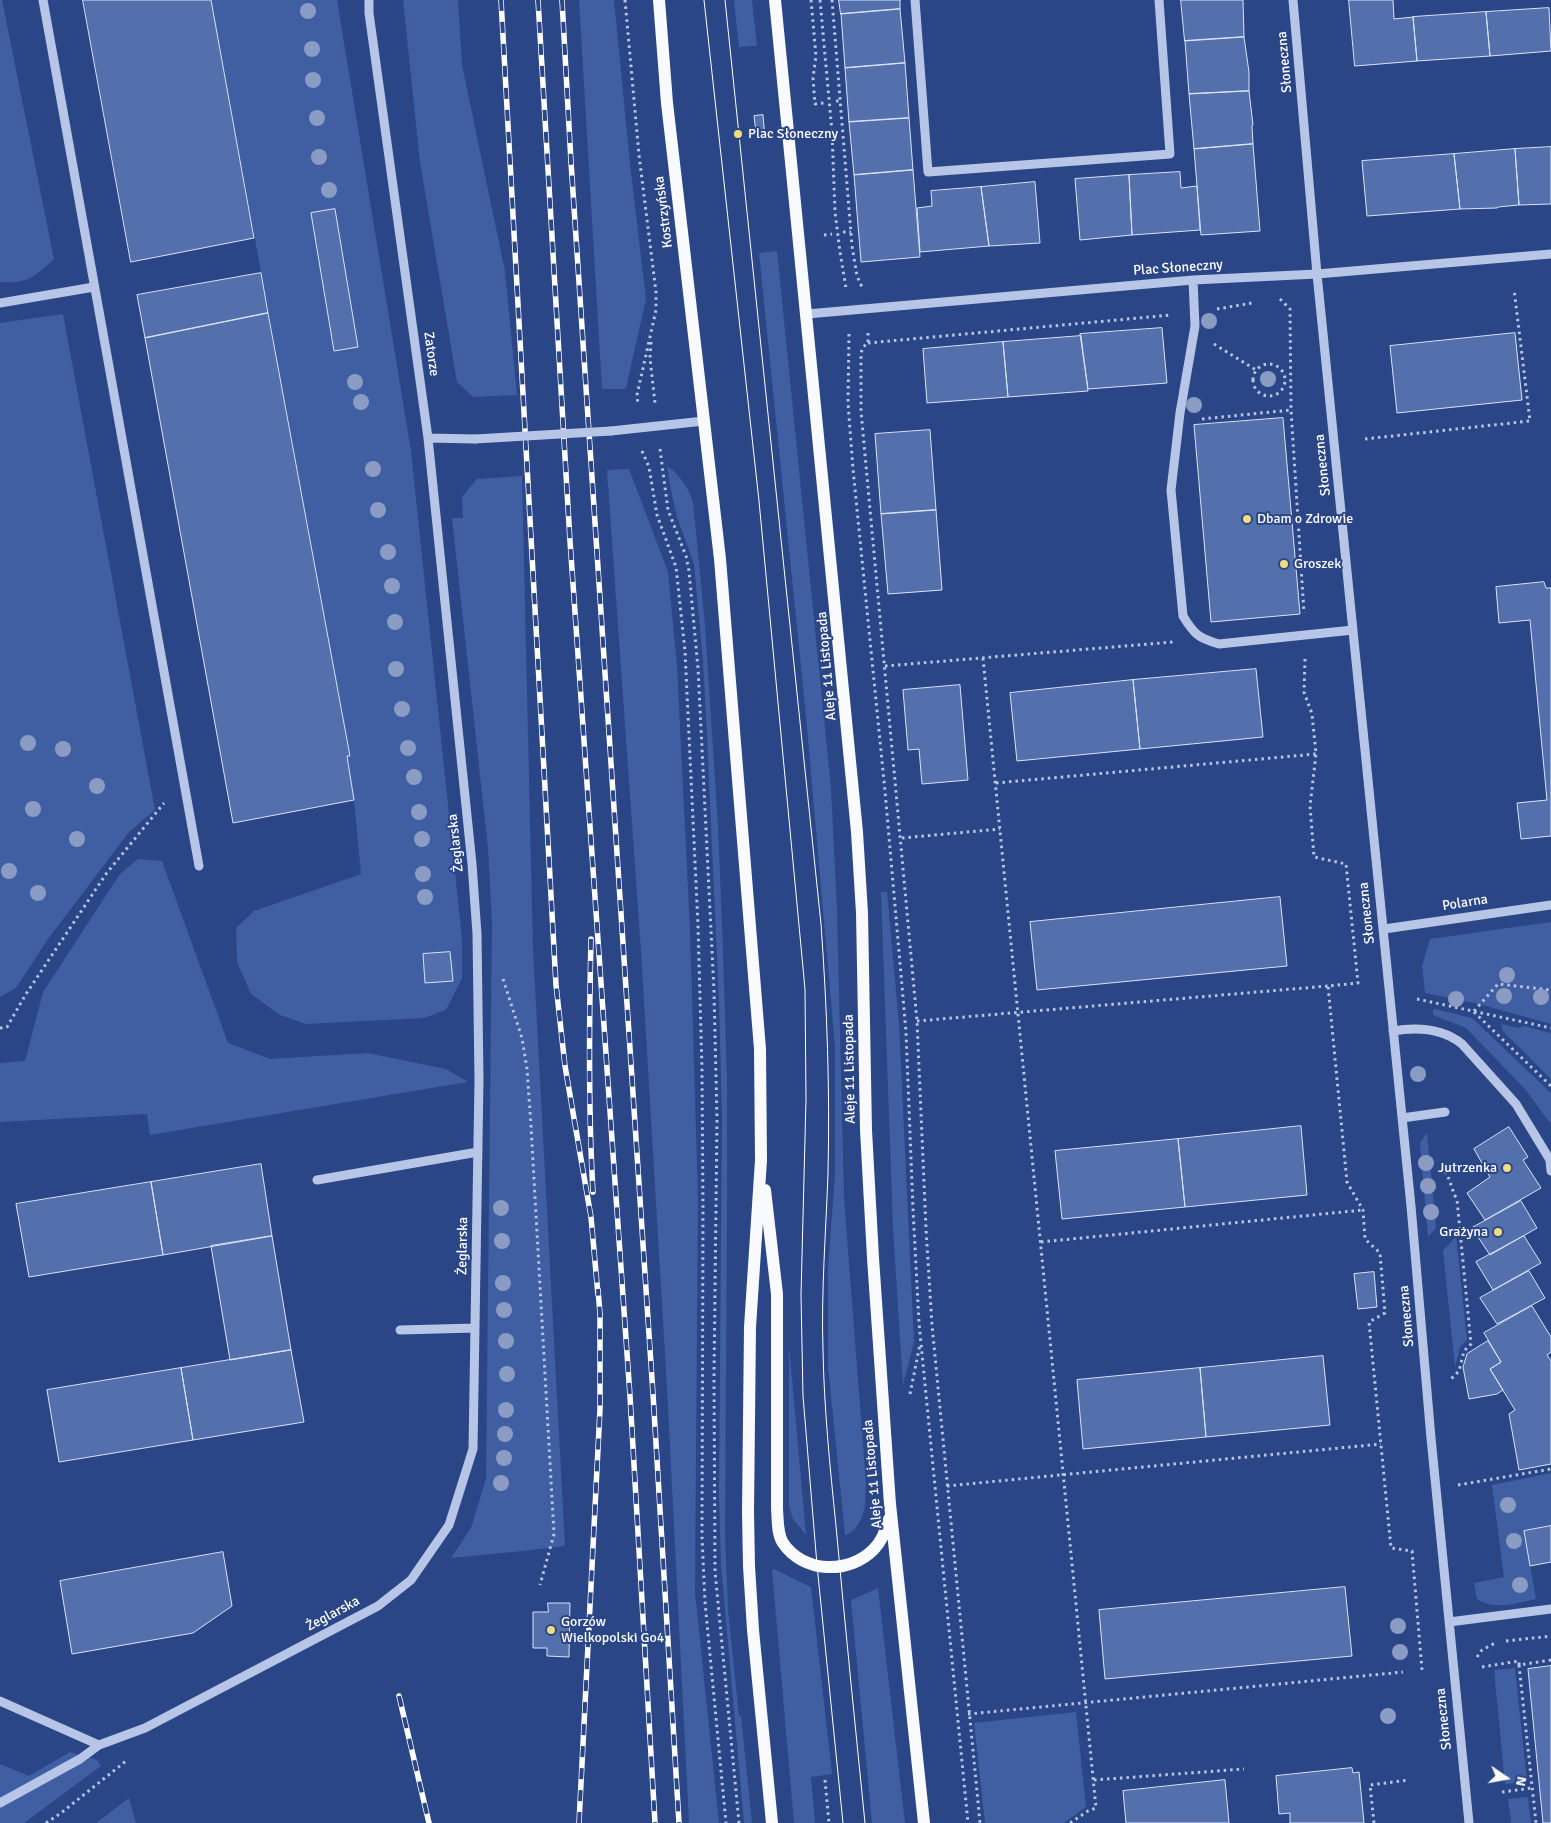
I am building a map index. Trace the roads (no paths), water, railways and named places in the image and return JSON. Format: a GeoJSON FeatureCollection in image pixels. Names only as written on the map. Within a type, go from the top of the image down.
{"type":"FeatureCollection","features":[{"type":"Feature","properties":{"kind":"main road","name":"Kostrzyńska"},"geometry":{"type":"LineString","coordinates":[[659,0],[667,104],[704,421]]}},
{"type":"Feature","properties":{"kind":"main road"},"geometry":{"type":"LineString","coordinates":[[775,0],[807,314]]}},
{"type":"Feature","properties":{"kind":"main road","name":"Aleje 11 Listopada"},"geometry":{"type":"LineString","coordinates":[[807,314],[858,832],[862,913],[866,1130],[872,1258],[890,1504],[924,1823]]}},
{"type":"Feature","properties":{"kind":"main road"},"geometry":{"type":"LineString","coordinates":[[704,421],[720,559],[754,955],[760,1049],[761,1160],[750,1327],[748,1548],[753,1630],[772,1823]]}},
{"type":"Feature","properties":{"kind":"main road"},"geometry":{"type":"LineString","coordinates":[[761,1160],[777,1294],[777,1509],[778,1528],[782,1542],[801,1559],[814,1564],[826,1567],[852,1564],[874,1549],[881,1539],[890,1515],[890,1504]]}},
{"type":"Feature","properties":{"kind":"street"},"geometry":{"type":"LineString","coordinates":[[43,0],[199,866]]}},
{"type":"Feature","properties":{"kind":"street","name":"Zatorze"},"geometry":{"type":"LineString","coordinates":[[369,0],[369,13],[428,438]]}},
{"type":"Feature","properties":{"kind":"street"},"geometry":{"type":"LineString","coordinates":[[915,0],[928,172],[1170,154],[1159,0]]}},
{"type":"Feature","properties":{"kind":"street","name":"Słoneczna"},"geometry":{"type":"LineString","coordinates":[[1293,0],[1317,274],[1374,853],[1384,929],[1392,1031],[1402,1118],[1469,1823]]}},
{"type":"Feature","properties":{"kind":"street","name":"Plac Słoneczny"},"geometry":{"type":"LineString","coordinates":[[807,314],[1193,280],[1317,274],[1551,254]]}},
{"type":"Feature","properties":{"kind":"street"},"geometry":{"type":"LineString","coordinates":[[1193,280],[1194,332],[1179,422],[1171,490],[1183,616],[1193,633],[1204,640],[1219,644],[1353,630]]}},
{"type":"Feature","properties":{"kind":"street"},"geometry":{"type":"LineString","coordinates":[[0,303],[94,287]]}},
{"type":"Feature","properties":{"kind":"street"},"geometry":{"type":"LineString","coordinates":[[428,438],[476,439],[640,428],[704,421]]}},
{"type":"Feature","properties":{"kind":"street","name":"Żeglarska"},"geometry":{"type":"LineString","coordinates":[[0,1803],[80,1759],[99,1745],[145,1728],[378,1606],[411,1580],[449,1525],[474,1450],[479,1080],[477,934],[472,864],[428,438]]}},
{"type":"Feature","properties":{"kind":"street","name":"Polarna"},"geometry":{"type":"LineString","coordinates":[[1384,929],[1551,904]]}},
{"type":"Feature","properties":{"kind":"street"},"geometry":{"type":"LineString","coordinates":[[1392,1031],[1415,1028],[1452,1036],[1462,1044],[1516,1104],[1550,1160],[1551,1171]]}},
{"type":"Feature","properties":{"kind":"street"},"geometry":{"type":"LineString","coordinates":[[1402,1118],[1445,1112]]}},
{"type":"Feature","properties":{"kind":"street"},"geometry":{"type":"LineString","coordinates":[[317,1180],[478,1152]]}},
{"type":"Feature","properties":{"kind":"street"},"geometry":{"type":"LineString","coordinates":[[400,1330],[475,1328]]}},
{"type":"Feature","properties":{"kind":"street"},"geometry":{"type":"LineString","coordinates":[[1449,1622],[1551,1609]]}},
{"type":"Feature","properties":{"kind":"street"},"geometry":{"type":"LineString","coordinates":[[0,1701],[99,1745]]}},
{"type":"Feature","properties":{"kind":"tram line"},"geometry":{"type":"LineString","coordinates":[[704,0],[759,501],[805,989],[806,1099],[801,1295],[803,1396],[817,1565],[843,1823]]}},
{"type":"Feature","properties":{"kind":"tram line"},"geometry":{"type":"LineString","coordinates":[[725,0],[821,924],[829,1111],[823,1306],[825,1394],[865,1823]]}},
{"type":"Feature","properties":{"kind":"railway"},"geometry":{"type":"LineString","coordinates":[[501,0],[556,985],[565,1066],[591,1217],[598,1295]]}},
{"type":"Feature","properties":{"kind":"railway"},"geometry":{"type":"LineString","coordinates":[[538,0],[570,541],[630,1396],[655,1823]]}},
{"type":"Feature","properties":{"kind":"railway"},"geometry":{"type":"LineString","coordinates":[[562,0],[571,162],[653,1394],[679,1823]]}},
{"type":"Feature","properties":{"kind":"railway"},"geometry":{"type":"LineString","coordinates":[[591,939],[589,1066],[593,1192]]}},
{"type":"Feature","properties":{"kind":"railway"},"geometry":{"type":"LineString","coordinates":[[579,1823],[600,1409],[600,1314],[598,1289]]}},
{"type":"Feature","properties":{"kind":"railway"},"geometry":{"type":"LineString","coordinates":[[399,1696],[429,1823]]}},
{"type":"Feature","properties":{"kind":"place","name":"Plac Słoneczny"},"geometry":{"type":"Point","coordinates":[738,134]}},
{"type":"Feature","properties":{"kind":"place","name":"Dbam o Zdrowie"},"geometry":{"type":"Point","coordinates":[1247,519]}},
{"type":"Feature","properties":{"kind":"place","name":"Groszek"},"geometry":{"type":"Point","coordinates":[1284,564]}},
{"type":"Feature","properties":{"kind":"place","name":"Jutrzenka"},"geometry":{"type":"Point","coordinates":[1507,1168]}},
{"type":"Feature","properties":{"kind":"place","name":"Grażyna"},"geometry":{"type":"Point","coordinates":[1498,1232]}},
{"type":"Feature","properties":{"kind":"place","name":"Gorzów Wielkopolski Go4"},"geometry":{"type":"Point","coordinates":[551,1630]}}]}
